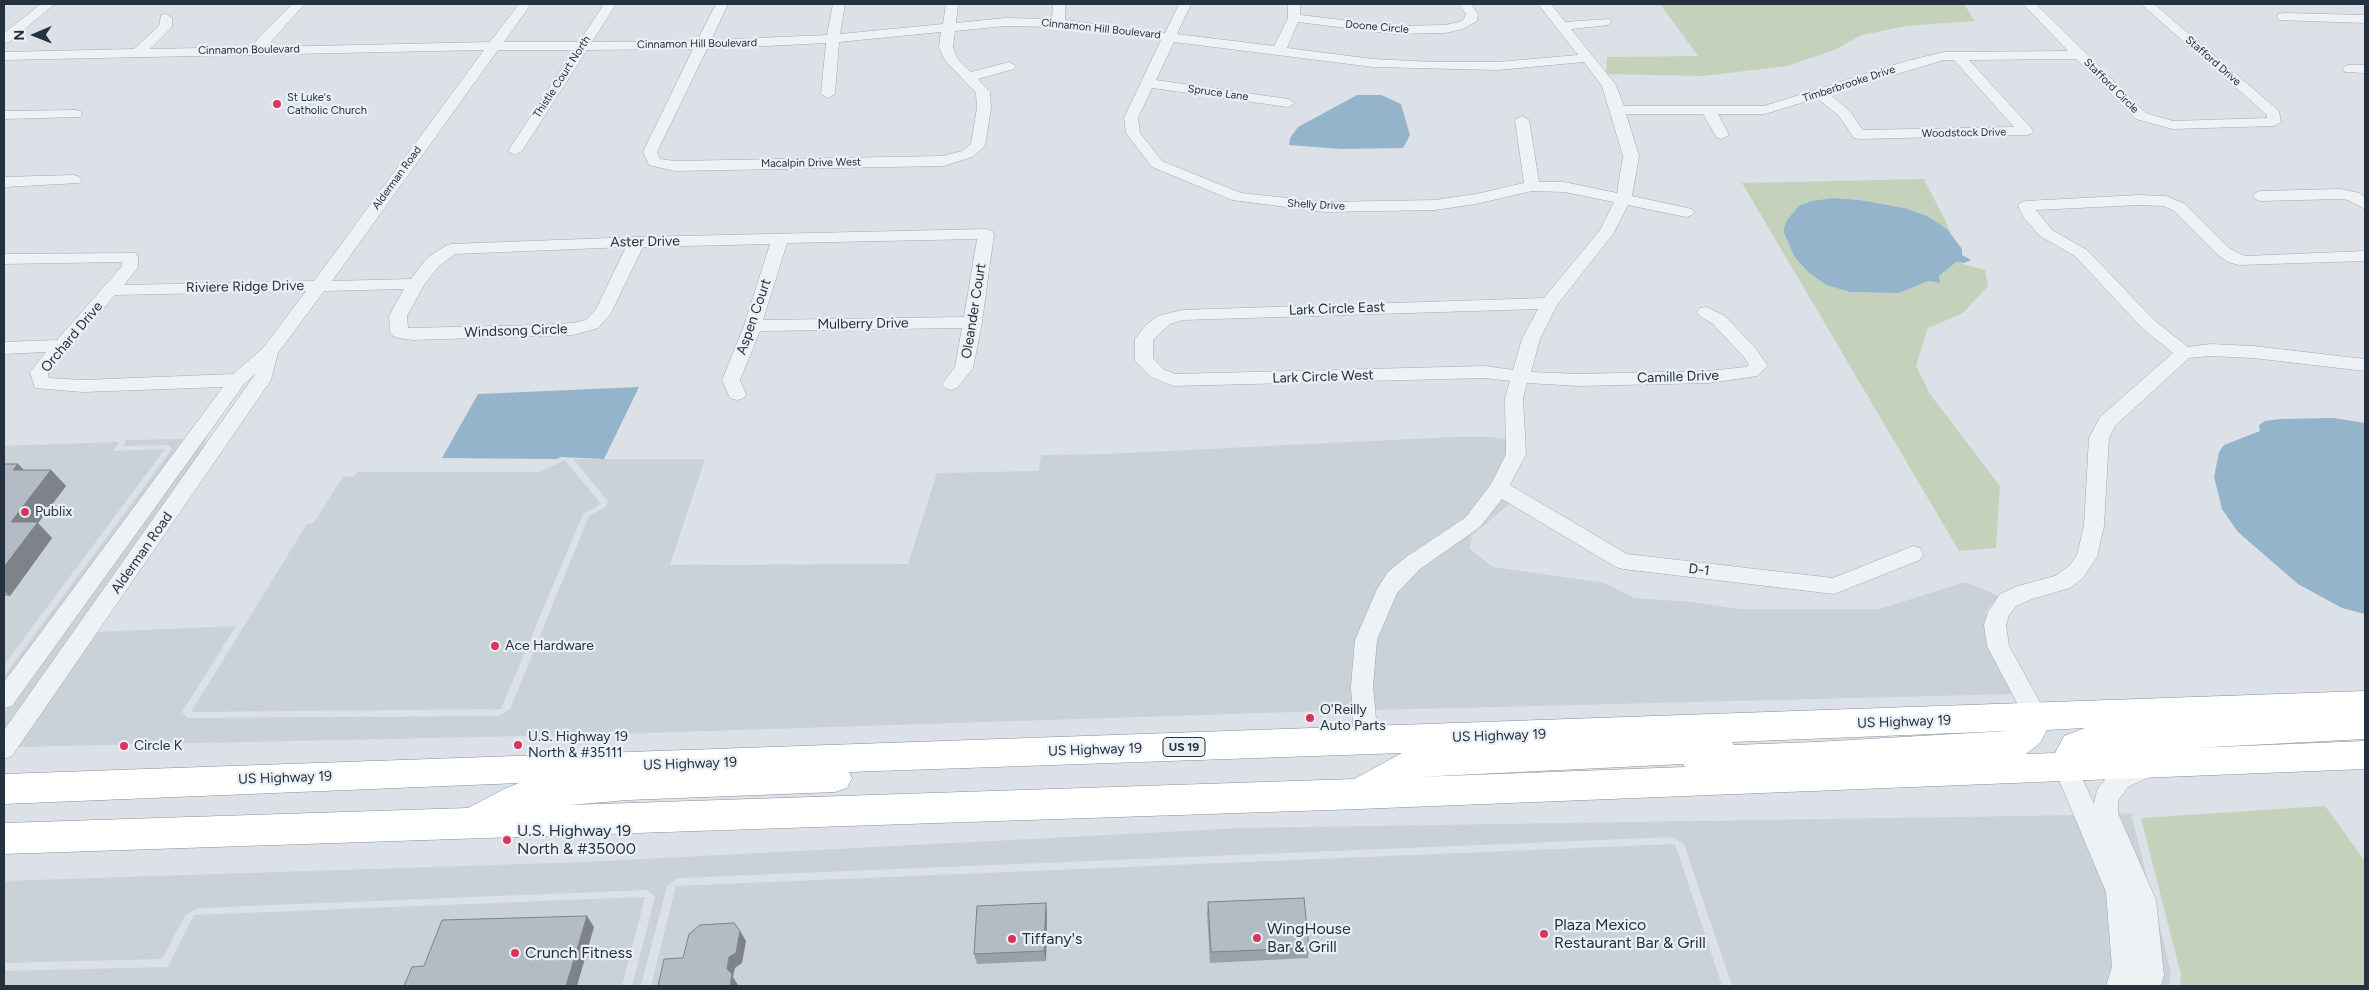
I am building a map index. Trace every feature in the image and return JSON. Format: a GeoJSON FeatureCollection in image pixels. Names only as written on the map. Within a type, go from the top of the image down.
{"type":"FeatureCollection","features":[{"type":"Feature","properties":{"kind":"highway","name":"US Highway 19"},"geometry":{"type":"LineString","coordinates":[[4,789],[2365,704]]}},
{"type":"Feature","properties":{"kind":"highway"},"geometry":{"type":"LineString","coordinates":[[1607,784],[1695,760],[2002,746],[2018,743],[2029,733],[2036,717]]}},
{"type":"Feature","properties":{"kind":"highway"},"geometry":{"type":"LineString","coordinates":[[1359,794],[1389,775],[1414,763],[1728,747],[1820,725]]}},
{"type":"Feature","properties":{"kind":"highway"},"geometry":{"type":"LineString","coordinates":[[2066,768],[2069,757],[2076,746],[2093,739],[2365,725]]}},
{"type":"Feature","properties":{"kind":"highway"},"geometry":{"type":"LineString","coordinates":[[469,825],[516,799],[532,794],[627,785],[916,775],[990,754]]}},
{"type":"Feature","properties":{"kind":"highway"},"geometry":{"type":"LineString","coordinates":[[4,839],[1359,794],[2365,755]]}},
{"type":"Feature","properties":{"kind":"street"},"geometry":{"type":"LineString","coordinates":[[4,39],[49,4]]}},
{"type":"Feature","properties":{"kind":"street"},"geometry":{"type":"LineString","coordinates":[[255,50],[299,4]]}},
{"type":"Feature","properties":{"kind":"street","name":"Alderman Road"},"geometry":{"type":"LineString","coordinates":[[4,699],[238,380],[269,352],[319,286],[525,4]]}},
{"type":"Feature","properties":{"kind":"street","name":"Thistle Court North"},"geometry":{"type":"LineString","coordinates":[[515,151],[610,4]]}},
{"type":"Feature","properties":{"kind":"street"},"geometry":{"type":"LineString","coordinates":[[700,45],[722,4]]}},
{"type":"Feature","properties":{"kind":"street"},"geometry":{"type":"LineString","coordinates":[[828,94],[833,39],[839,4]]}},
{"type":"Feature","properties":{"kind":"street"},"geometry":{"type":"LineString","coordinates":[[952,4],[946,47],[951,59],[969,78],[1009,66]]}},
{"type":"Feature","properties":{"kind":"street"},"geometry":{"type":"LineString","coordinates":[[1058,23],[1059,4]]}},
{"type":"Feature","properties":{"kind":"street","name":"Shelly Drive"},"geometry":{"type":"LineString","coordinates":[[1185,4],[1130,118],[1133,133],[1157,164],[1238,197],[1324,207],[1435,205],[1476,199],[1532,186],[1564,187],[1624,197],[1686,212]]}},
{"type":"Feature","properties":{"kind":"street"},"geometry":{"type":"LineString","coordinates":[[1279,50],[1294,18],[1294,4]]}},
{"type":"Feature","properties":{"kind":"street","name":"Doone Circle"},"geometry":{"type":"LineString","coordinates":[[1294,18],[1394,30],[1445,29],[1463,25],[1470,21],[1472,14],[1465,4]]}},
{"type":"Feature","properties":{"kind":"street"},"geometry":{"type":"LineString","coordinates":[[1366,740],[1362,686],[1366,640],[1388,589],[1396,578],[1413,563],[1473,522],[1499,488],[1516,454],[1514,398],[1531,339],[1549,303],[1606,231],[1624,197],[1631,156],[1609,85],[1544,4]]}},
{"type":"Feature","properties":{"kind":"street","name":"Stafford Circle"},"geometry":{"type":"LineString","coordinates":[[2029,4],[2141,116],[2172,125],[2264,124],[2274,122]]}},
{"type":"Feature","properties":{"kind":"street","name":"Stafford Drive"},"geometry":{"type":"LineString","coordinates":[[2147,4],[2274,114],[2274,122]]}},
{"type":"Feature","properties":{"kind":"street"},"geometry":{"type":"LineString","coordinates":[[2283,17],[2365,19],[2357,4]]}},
{"type":"Feature","properties":{"kind":"street"},"geometry":{"type":"LineString","coordinates":[[138,52],[165,27],[166,18]]}},
{"type":"Feature","properties":{"kind":"street","name":"Cinnamon Hill Boulevard"},"geometry":{"type":"LineString","coordinates":[[494,46],[700,45],[833,39],[1005,22],[1058,23],[1373,63],[1434,66],[1498,66],[1586,58]]}},
{"type":"Feature","properties":{"kind":"street"},"geometry":{"type":"LineString","coordinates":[[1562,26],[1604,22]]}},
{"type":"Feature","properties":{"kind":"street","name":"Macalpin Drive West"},"geometry":{"type":"LineString","coordinates":[[700,45],[650,152],[654,162],[675,166],[924,161],[944,160],[968,154],[978,146],[984,108],[983,92],[969,78]]}},
{"type":"Feature","properties":{"kind":"street","name":"Cinnamon Boulevard"},"geometry":{"type":"LineString","coordinates":[[4,56],[494,46]]}},
{"type":"Feature","properties":{"kind":"street","name":"Timberbrooke Drive"},"geometry":{"type":"LineString","coordinates":[[1618,110],[1764,110],[1912,64],[1944,56],[2080,55]]}},
{"type":"Feature","properties":{"kind":"street","name":"Woodstock Drive"},"geometry":{"type":"LineString","coordinates":[[1820,94],[1844,113],[1859,135],[2026,131],[1959,57]]}},
{"type":"Feature","properties":{"kind":"street"},"geometry":{"type":"LineString","coordinates":[[2350,69],[2365,69]]}},
{"type":"Feature","properties":{"kind":"street","name":"Spruce Lane"},"geometry":{"type":"LineString","coordinates":[[1148,83],[1288,102]]}},
{"type":"Feature","properties":{"kind":"street"},"geometry":{"type":"LineString","coordinates":[[1708,110],[1722,135]]}},
{"type":"Feature","properties":{"kind":"street"},"geometry":{"type":"LineString","coordinates":[[4,115],[75,114]]}},
{"type":"Feature","properties":{"kind":"street"},"geometry":{"type":"LineString","coordinates":[[1522,120],[1532,186]]}},
{"type":"Feature","properties":{"kind":"street"},"geometry":{"type":"LineString","coordinates":[[4,182],[74,180]]}},
{"type":"Feature","properties":{"kind":"street"},"geometry":{"type":"LineString","coordinates":[[2261,196],[2341,194],[2353,196],[2365,204]]}},
{"type":"Feature","properties":{"kind":"street"},"geometry":{"type":"LineString","coordinates":[[2184,353],[2148,325],[2081,253],[2046,233],[2030,215],[2026,206],[2139,200],[2166,201],[2179,207],[2223,251],[2245,262],[2365,256]]}},
{"type":"Feature","properties":{"kind":"street","name":"Aster Drive"},"geometry":{"type":"LineString","coordinates":[[416,284],[433,262],[451,249],[637,242],[986,234]]}},
{"type":"Feature","properties":{"kind":"street","name":"Oleander Court"},"geometry":{"type":"LineString","coordinates":[[951,384],[964,368],[986,234]]}},
{"type":"Feature","properties":{"kind":"street","name":"Aspen Court"},"geometry":{"type":"LineString","coordinates":[[737,394],[731,380],[753,326],[780,239]]}},
{"type":"Feature","properties":{"kind":"street","name":"Windsong Circle"},"geometry":{"type":"LineString","coordinates":[[416,284],[398,316],[399,332],[412,334],[573,329],[592,324],[604,311],[637,242]]}},
{"type":"Feature","properties":{"kind":"street","name":"Orchard Drive"},"geometry":{"type":"LineString","coordinates":[[4,258],[130,257],[130,267],[39,372],[42,384],[82,386],[238,380]]}},
{"type":"Feature","properties":{"kind":"street"},"geometry":{"type":"LineString","coordinates":[[319,286],[416,284]]}},
{"type":"Feature","properties":{"kind":"street","name":"Riviere Ridge Drive"},"geometry":{"type":"LineString","coordinates":[[111,290],[319,286]]}},
{"type":"Feature","properties":{"kind":"street","name":"Lark Circle East"},"geometry":{"type":"LineString","coordinates":[[1142,350],[1144,338],[1152,329],[1164,320],[1182,315],[1549,303]]}},
{"type":"Feature","properties":{"kind":"street","name":"Camille Drive"},"geometry":{"type":"LineString","coordinates":[[1520,377],[1579,380],[1709,377],[1751,372],[1758,366],[1750,353],[1719,320],[1706,312]]}},
{"type":"Feature","properties":{"kind":"street","name":"Mulberry Drive"},"geometry":{"type":"LineString","coordinates":[[753,326],[973,322]]}},
{"type":"Feature","properties":{"kind":"street"},"geometry":{"type":"LineString","coordinates":[[4,348],[60,346]]}},
{"type":"Feature","properties":{"kind":"street","name":"Lark Circle West"},"geometry":{"type":"LineString","coordinates":[[1142,350],[1144,360],[1157,373],[1173,380],[1485,372],[1520,377]]}},
{"type":"Feature","properties":{"kind":"street"},"geometry":{"type":"LineString","coordinates":[[2036,717],[1998,646],[1994,625],[1999,612],[2008,600],[2026,592],[2062,582],[2076,572],[2087,557],[2094,526],[2099,438],[2107,422],[2184,353],[2210,350],[2253,352],[2365,365]]}},
{"type":"Feature","properties":{"kind":"street","name":"Alderman Road"},"geometry":{"type":"LineString","coordinates":[[4,749],[265,376],[269,352]]}},
{"type":"Feature","properties":{"kind":"street","name":"D-1"},"geometry":{"type":"LineString","coordinates":[[1499,488],[1623,561],[1834,586],[1913,554]]}},
{"type":"Feature","properties":{"kind":"street"},"geometry":{"type":"LineString","coordinates":[[2147,986],[2150,976],[2143,900],[2106,813],[2106,798],[2119,780],[2138,770],[2164,764]]}},
{"type":"Feature","properties":{"kind":"street"},"geometry":{"type":"LineString","coordinates":[[2066,768],[2119,892],[2125,968],[2120,986]]}},
{"type":"Feature","properties":{"kind":"shaded area"},"geometry":{"type":"Polygon","coordinates":[[[1453,437],[1507,439],[1507,452],[1492,484],[1466,519],[1389,574],[1354,710],[616,734],[15,747],[96,632],[236,626],[182,712],[187,718],[499,716],[510,709],[589,516],[605,507],[608,501],[573,459],[705,459],[670,565],[908,564],[937,473],[1039,471],[1041,455],[1106,454],[1453,437]]]}},
{"type":"Feature","properties":{"kind":"shaded area"},"geometry":{"type":"Polygon","coordinates":[[[207,438],[201,454],[4,735],[4,713],[204,439],[207,438]]]}},
{"type":"Feature","properties":{"kind":"shaded area"},"geometry":{"type":"Polygon","coordinates":[[[187,439],[4,687],[4,676],[172,449],[168,445],[123,446],[126,442],[124,440],[187,439]]]}},
{"type":"Feature","properties":{"kind":"shaded area"},"geometry":{"type":"Polygon","coordinates":[[[119,442],[113,451],[165,449],[4,665],[4,446],[119,442]]]}},
{"type":"Feature","properties":{"kind":"shaded area"},"geometry":{"type":"Polygon","coordinates":[[[565,460],[601,504],[583,514],[501,709],[191,712],[307,524],[314,523],[343,476],[354,477],[357,472],[540,472],[565,460]]]}},
{"type":"Feature","properties":{"kind":"shaded area"},"geometry":{"type":"Polygon","coordinates":[[[1503,497],[1512,502],[1472,535],[1470,549],[1493,567],[1605,583],[1634,598],[1692,602],[1739,609],[1880,609],[1965,582],[1999,596],[1986,611],[2013,694],[1374,710],[1372,686],[1375,642],[1396,591],[1404,581],[1503,497]]]}},
{"type":"Feature","properties":{"kind":"shaded area"},"geometry":{"type":"Polygon","coordinates":[[[2106,813],[2134,814],[2132,817],[2171,972],[2169,986],[2147,986],[2150,975],[2106,813]]]}},
{"type":"Feature","properties":{"kind":"shaded area"},"geometry":{"type":"Polygon","coordinates":[[[2084,815],[2091,827],[2125,967],[2120,986],[1732,986],[1684,844],[1672,837],[678,878],[667,886],[641,986],[632,986],[655,897],[647,890],[198,908],[185,916],[162,959],[4,963],[4,881],[585,862],[1243,828],[2084,815]]]}},
{"type":"Feature","properties":{"kind":"shaded area"},"geometry":{"type":"Polygon","coordinates":[[[1675,844],[1722,986],[651,986],[676,886],[1675,844]]]}},
{"type":"Feature","properties":{"kind":"shaded area"},"geometry":{"type":"Polygon","coordinates":[[[645,897],[622,986],[4,986],[4,971],[168,967],[194,915],[645,897]]]}},
{"type":"Feature","properties":{"kind":"green space"},"geometry":{"type":"Polygon","coordinates":[[[1660,4],[1964,4],[1975,21],[1907,26],[1862,35],[1834,50],[1787,66],[1703,76],[1606,74],[1607,57],[1698,56],[1660,4]]]}},
{"type":"Feature","properties":{"kind":"green space"},"geometry":{"type":"Polygon","coordinates":[[[1924,179],[1952,234],[1947,229],[1916,212],[1860,200],[1835,198],[1804,203],[1787,220],[1784,233],[1794,256],[1809,273],[1826,285],[1850,292],[1899,293],[1928,281],[1940,283],[1939,276],[1956,262],[1985,270],[1988,286],[1963,313],[1928,328],[1916,366],[1930,394],[2000,486],[1996,548],[1959,551],[1742,183],[1924,179]]]}},
{"type":"Feature","properties":{"kind":"green space"},"geometry":{"type":"Polygon","coordinates":[[[2325,806],[2365,861],[2365,986],[2180,986],[2181,975],[2141,818],[2325,806]]]}},
{"type":"Feature","properties":{"kind":"water"},"geometry":{"type":"Polygon","coordinates":[[[1357,95],[1381,95],[1401,104],[1410,135],[1403,148],[1341,149],[1289,145],[1290,138],[1298,127],[1357,95]]]}},
{"type":"Feature","properties":{"kind":"water"},"geometry":{"type":"Polygon","coordinates":[[[1834,198],[1860,200],[1904,208],[1927,216],[1947,229],[1962,249],[1962,255],[1971,260],[1964,263],[1956,262],[1939,276],[1940,283],[1928,281],[1899,293],[1850,292],[1826,285],[1809,273],[1794,256],[1784,233],[1784,228],[1787,220],[1800,205],[1834,198]]]}},
{"type":"Feature","properties":{"kind":"water"},"geometry":{"type":"Polygon","coordinates":[[[639,387],[604,459],[561,457],[557,459],[442,458],[478,394],[639,387]]]}},
{"type":"Feature","properties":{"kind":"water"},"geometry":{"type":"Polygon","coordinates":[[[2333,418],[2365,423],[2365,614],[2342,608],[2298,584],[2238,532],[2222,509],[2214,477],[2219,452],[2224,445],[2260,431],[2259,425],[2265,421],[2333,418]]]}},
{"type":"Feature","properties":{"kind":"building"},"geometry":{"type":"Polygon","coordinates":[[[4,464],[18,464],[13,470],[51,470],[11,522],[38,522],[4,567],[4,464]]]}},
{"type":"Feature","properties":{"kind":"building","name":"WingHouse Bar & Grill"},"geometry":{"type":"Polygon","coordinates":[[[1304,898],[1309,948],[1211,952],[1208,902],[1304,898]]]}},
{"type":"Feature","properties":{"kind":"building","name":"Tiffany's"},"geometry":{"type":"Polygon","coordinates":[[[1046,903],[1044,951],[974,954],[977,906],[1046,903]]]}},
{"type":"Feature","properties":{"kind":"building","name":"Crunch Fitness"},"geometry":{"type":"Polygon","coordinates":[[[587,916],[566,986],[404,986],[412,967],[424,966],[442,920],[587,916]]]}},
{"type":"Feature","properties":{"kind":"building"},"geometry":{"type":"Polygon","coordinates":[[[734,923],[740,931],[736,953],[729,957],[727,969],[732,974],[730,986],[658,986],[664,959],[683,958],[689,934],[700,925],[734,923]]]}},
{"type":"Feature","properties":{"kind":"place","name":"St Luke's Catholic Church"},"geometry":{"type":"Point","coordinates":[277,104]}},
{"type":"Feature","properties":{"kind":"place","name":"Publix"},"geometry":{"type":"Point","coordinates":[25,512]}},
{"type":"Feature","properties":{"kind":"place","name":"Ace Hardware"},"geometry":{"type":"Point","coordinates":[495,646]}},
{"type":"Feature","properties":{"kind":"place","name":"O'Reilly Auto Parts"},"geometry":{"type":"Point","coordinates":[1310,718]}},
{"type":"Feature","properties":{"kind":"place","name":"U.S. Highway 19 North & #35111"},"geometry":{"type":"Point","coordinates":[518,745]}},
{"type":"Feature","properties":{"kind":"place","name":"Circle K"},"geometry":{"type":"Point","coordinates":[124,746]}},
{"type":"Feature","properties":{"kind":"place","name":"U.S. Highway 19 North & #35000"},"geometry":{"type":"Point","coordinates":[507,840]}},
{"type":"Feature","properties":{"kind":"place","name":"Plaza Mexico Restaurant Bar & Grill"},"geometry":{"type":"Point","coordinates":[1544,934]}},
{"type":"Feature","properties":{"kind":"place","name":"WingHouse Bar & Grill"},"geometry":{"type":"Point","coordinates":[1257,938]}},
{"type":"Feature","properties":{"kind":"place","name":"Tiffany's"},"geometry":{"type":"Point","coordinates":[1012,939]}},
{"type":"Feature","properties":{"kind":"place","name":"Crunch Fitness"},"geometry":{"type":"Point","coordinates":[515,953]}}]}
